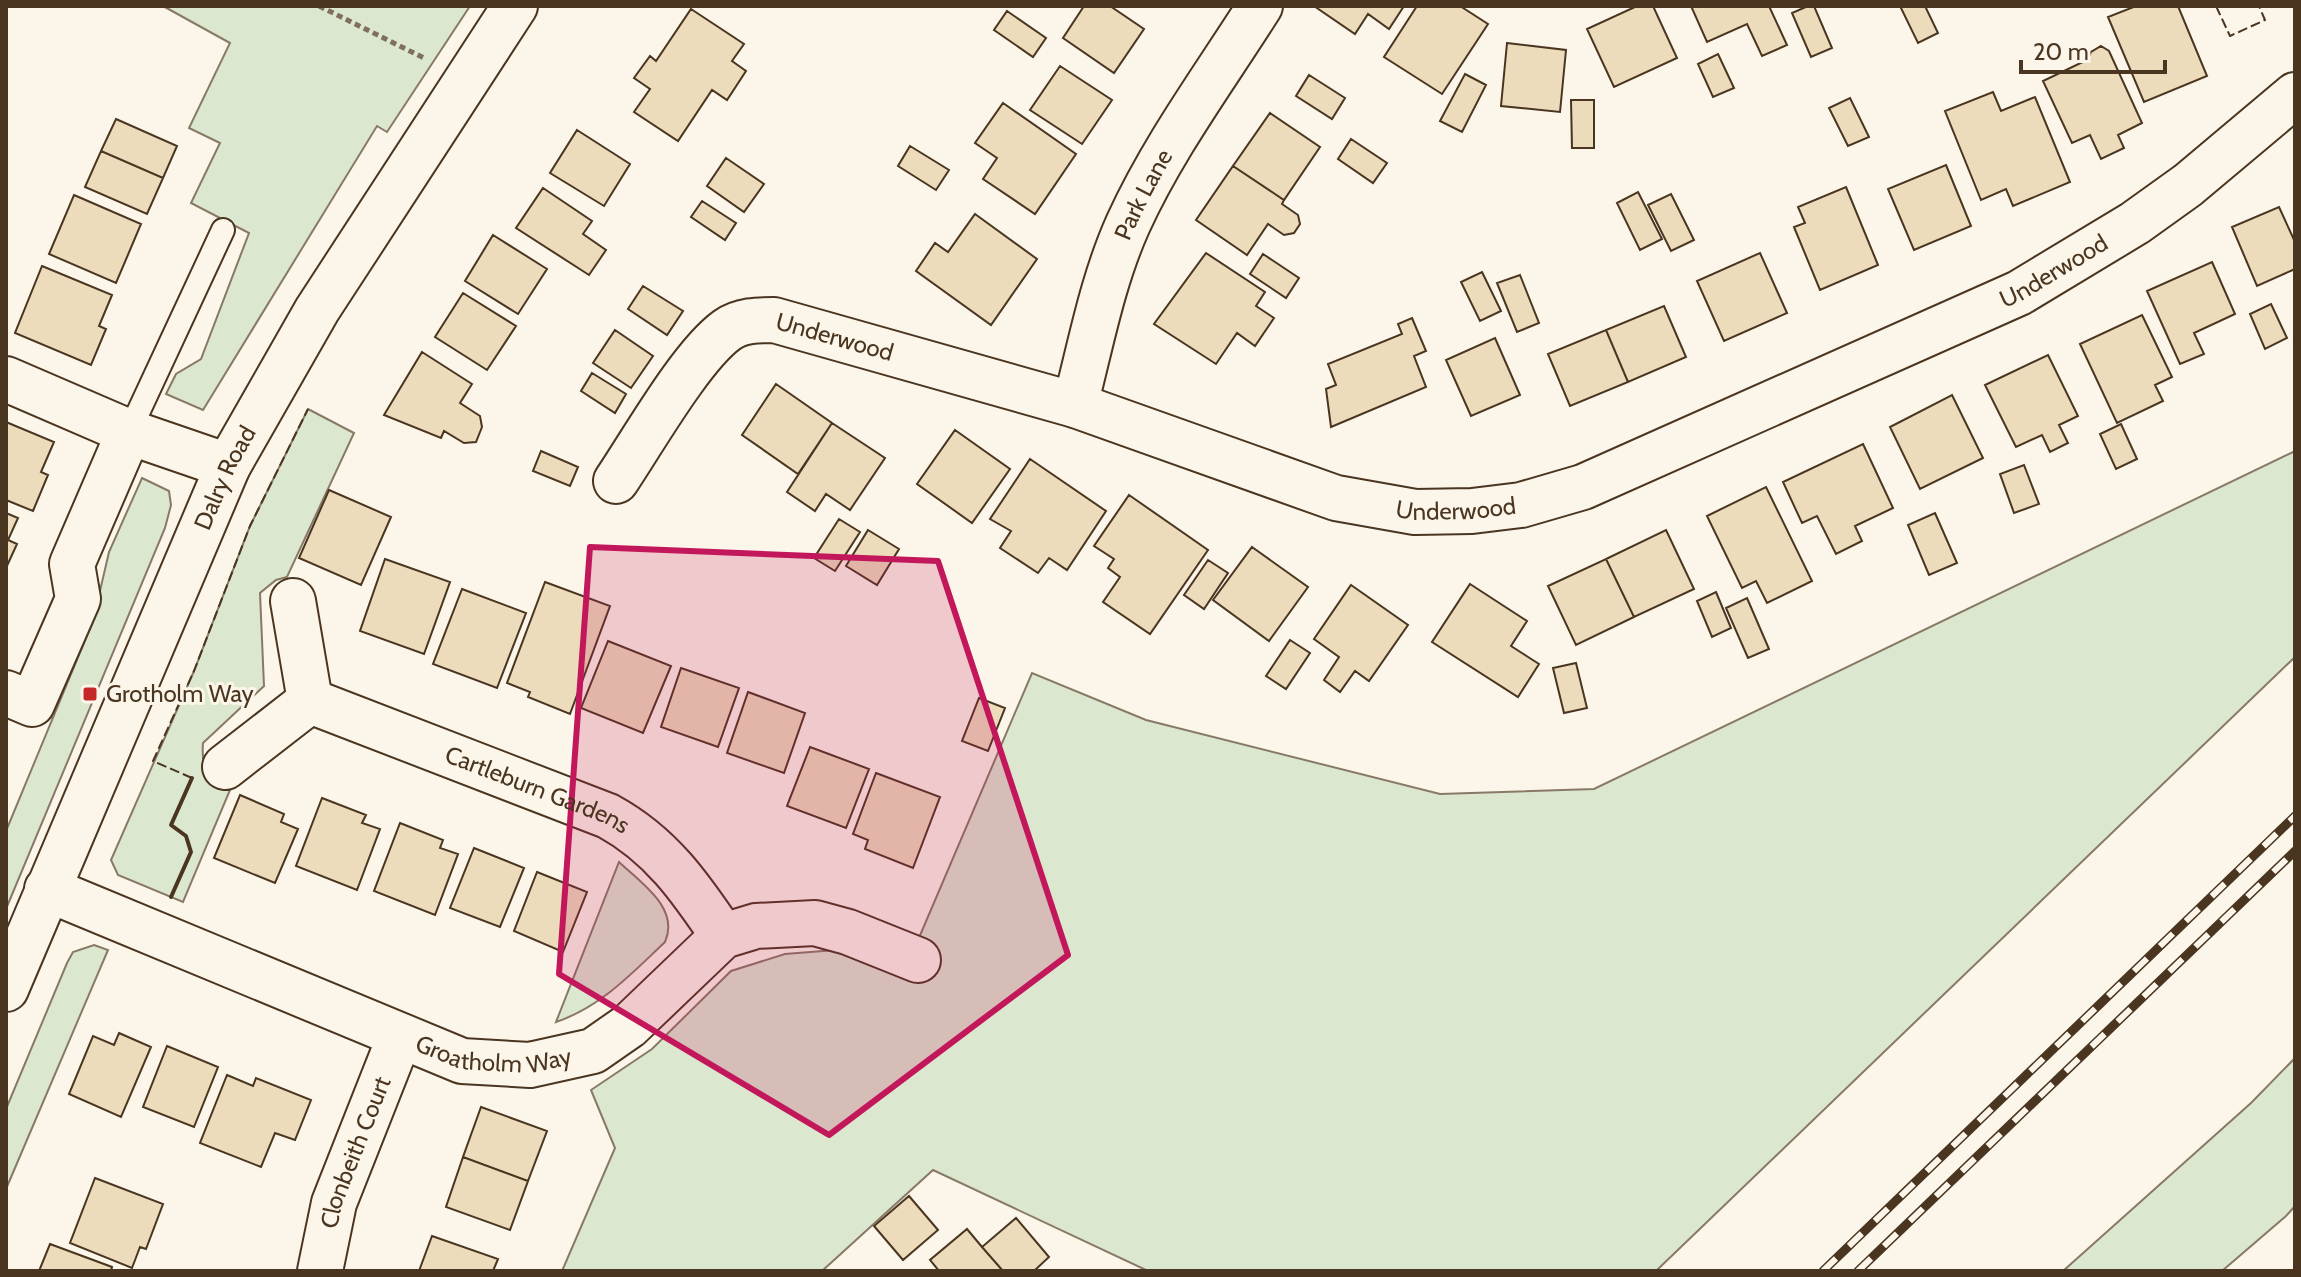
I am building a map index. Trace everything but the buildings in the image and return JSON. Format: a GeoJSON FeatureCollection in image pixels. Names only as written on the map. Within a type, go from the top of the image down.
{"type":"FeatureCollection","features":[{"type":"Feature","properties":{"kind":"main road","name":"Dalry Road"},"geometry":{"type":"LineString","coordinates":[[6,989],[228,466],[317,310],[515,6]]}},
{"type":"Feature","properties":{"kind":"main road","name":"Park Lane"},"geometry":{"type":"LineString","coordinates":[[1075,405],[1106,279],[1132,216],[1148,182],[1260,6]]}},
{"type":"Feature","properties":{"kind":"main road","name":"Underwood"},"geometry":{"type":"LineString","coordinates":[[616,481],[706,350],[728,329],[749,320],[774,320],[1075,405],[1336,498],[1415,512],[1521,505],[1583,487],[2019,293],[2135,223],[2188,185],[2295,95]]}},
{"type":"Feature","properties":{"kind":"main road"},"geometry":{"type":"LineString","coordinates":[[6,379],[129,432],[228,466]]}},
{"type":"Feature","properties":{"kind":"main road"},"geometry":{"type":"LineString","coordinates":[[15,705],[78,599],[72,564],[129,432]]}},
{"type":"Feature","properties":{"kind":"main road"},"geometry":{"type":"LineString","coordinates":[[225,767],[310,701],[293,601]]}},
{"type":"Feature","properties":{"kind":"main road","name":"Cartleburn Gardens"},"geometry":{"type":"LineString","coordinates":[[310,701],[608,816],[636,831],[686,880],[723,936]]}},
{"type":"Feature","properties":{"kind":"main road","name":"Groatholm Way"},"geometry":{"type":"LineString","coordinates":[[47,889],[462,1061],[498,1066],[530,1065],[593,1051],[629,1026],[723,936],[756,926],[815,923],[848,932],[918,960]]}},
{"type":"Feature","properties":{"kind":"main road","name":"Clonbeith Court"},"geometry":{"type":"LineString","coordinates":[[320,1271],[334,1203],[400,1036]]}},
{"type":"Feature","properties":{"kind":"lane"},"geometry":{"type":"LineString","coordinates":[[129,432],[223,230]]}},
{"type":"Feature","properties":{"kind":"path"},"geometry":{"type":"LineString","coordinates":[[319,6],[468,80]]}},
{"type":"Feature","properties":{"kind":"highlighted area"},"geometry":{"type":"Polygon","coordinates":[[[590,547],[938,561],[1068,955],[829,1135],[559,974],[590,547]]]}},
{"type":"Feature","properties":{"kind":"green space"},"geometry":{"type":"Polygon","coordinates":[[[163,6],[470,6],[387,132],[377,126],[203,410],[166,394],[176,374],[201,359],[249,233],[191,203],[220,143],[189,128],[230,43],[163,6]]]}},
{"type":"Feature","properties":{"kind":"green space"},"geometry":{"type":"Polygon","coordinates":[[[308,409],[354,433],[287,577],[276,580],[260,593],[264,686],[203,743],[207,772],[230,790],[183,902],[118,875],[111,860],[194,671],[250,526],[308,409]]]}},
{"type":"Feature","properties":{"kind":"green space"},"geometry":{"type":"Polygon","coordinates":[[[2295,451],[2295,657],[1656,1271],[1148,1271],[933,1170],[822,1271],[562,1271],[615,1148],[591,1090],[652,1049],[731,971],[785,954],[836,950],[904,973],[1032,673],[1146,720],[1440,794],[1594,789],[2295,451]]]}},
{"type":"Feature","properties":{"kind":"green space"},"geometry":{"type":"Polygon","coordinates":[[[142,478],[169,491],[171,505],[165,528],[6,909],[6,831],[93,621],[109,552],[142,478]]]}},
{"type":"Feature","properties":{"kind":"green space"},"geometry":{"type":"Polygon","coordinates":[[[619,862],[663,907],[668,930],[665,942],[602,998],[556,1022],[619,862]]]}},
{"type":"Feature","properties":{"kind":"green space"},"geometry":{"type":"Polygon","coordinates":[[[94,945],[108,950],[6,1189],[6,1109],[67,963],[73,952],[94,945]]]}},
{"type":"Feature","properties":{"kind":"green space"},"geometry":{"type":"Polygon","coordinates":[[[2295,1058],[2295,1206],[2286,1216],[2222,1271],[2063,1271],[2251,1103],[2295,1058]]]}},
{"type":"Feature","properties":{"kind":"railway"},"geometry":{"type":"LineString","coordinates":[[1823,1271],[2295,816]]}},
{"type":"Feature","properties":{"kind":"railway"},"geometry":{"type":"LineString","coordinates":[[1858,1271],[2295,851]]}},
{"type":"Feature","properties":{"kind":"fence"},"geometry":{"type":"LineString","coordinates":[[2216,6],[2230,36],[2265,20],[2259,6]]}},
{"type":"Feature","properties":{"kind":"fence"},"geometry":{"type":"LineString","coordinates":[[192,778],[153,761],[194,671],[250,526],[308,409]]}},
{"type":"Feature","properties":{"kind":"wall"},"geometry":{"type":"LineString","coordinates":[[171,897],[191,852],[186,836],[171,825],[192,778]]}},
{"type":"Feature","properties":{"kind":"place","name":"Grotholm Way"},"geometry":{"type":"Point","coordinates":[90,694]}}]}
